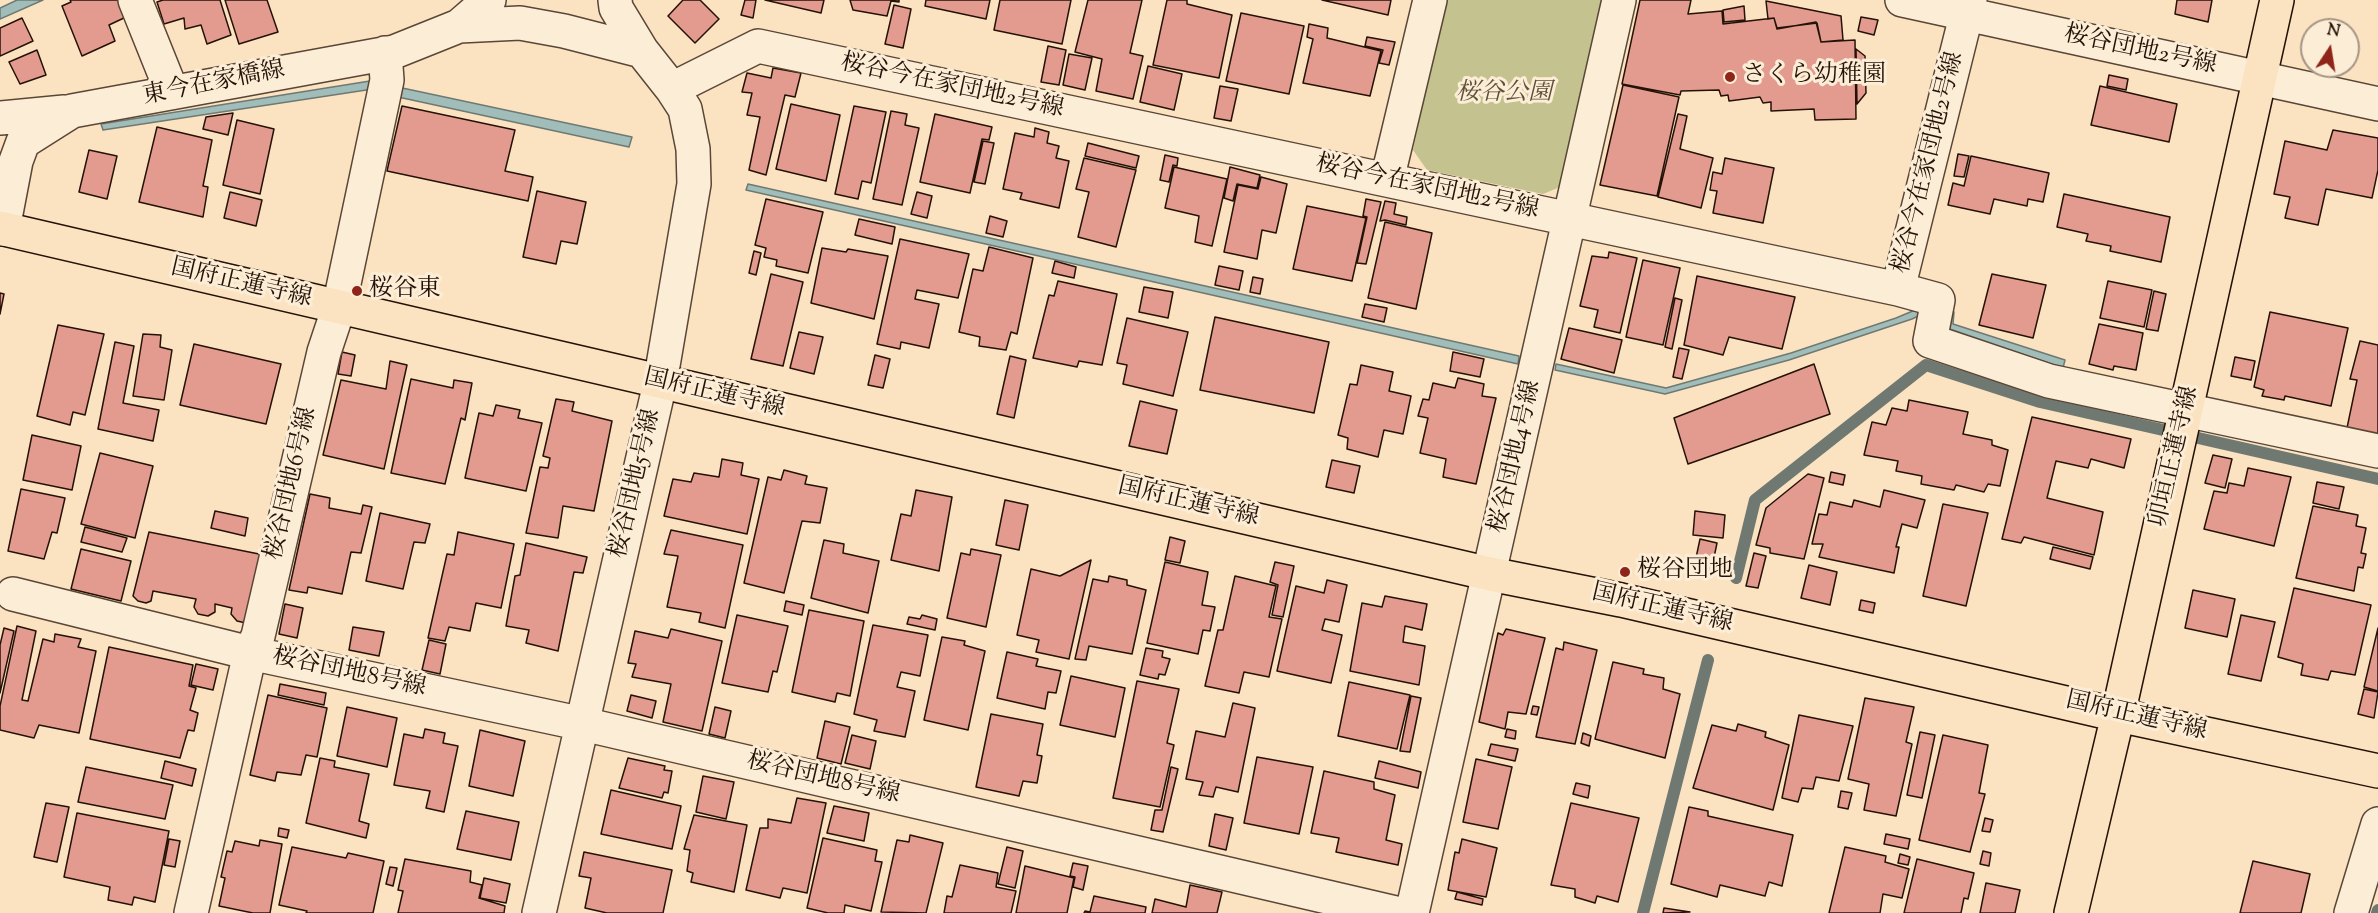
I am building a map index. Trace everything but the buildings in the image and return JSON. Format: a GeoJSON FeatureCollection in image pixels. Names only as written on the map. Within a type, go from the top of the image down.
{"type":"FeatureCollection","features":[{"type":"Feature","properties":{"kind":"main road","name":"卯垣正蓮寺線"},"geometry":{"type":"LineString","coordinates":[[2071,913],[2118,715],[2277,0]]}},
{"type":"Feature","properties":{"kind":"main road","name":"国府正蓮寺線"},"geometry":{"type":"LineString","coordinates":[[2,229],[1490,574],[1633,603],[2118,715],[2378,771]]}},
{"type":"Feature","properties":{"kind":"street"},"geometry":{"type":"LineString","coordinates":[[135,0],[172,92]]}},
{"type":"Feature","properties":{"kind":"street","name":"東今在家橋線"},"geometry":{"type":"LineString","coordinates":[[2,229],[16,161],[23,142],[72,111],[394,52],[459,26],[489,0]]}},
{"type":"Feature","properties":{"kind":"street","name":"桜谷団地5号線"},"geometry":{"type":"LineString","coordinates":[[539,913],[660,382],[694,184],[693,149],[684,109],[672,89],[642,51],[616,8],[615,0]]}},
{"type":"Feature","properties":{"kind":"street"},"geometry":{"type":"LineString","coordinates":[[1387,180],[1430,0]]}},
{"type":"Feature","properties":{"kind":"street","name":"桜谷団地4号線"},"geometry":{"type":"LineString","coordinates":[[1412,913],[1619,0]]}},
{"type":"Feature","properties":{"kind":"street","name":"桜谷団地2号線"},"geometry":{"type":"LineString","coordinates":[[1902,0],[1968,7],[2260,78],[2378,104]]}},
{"type":"Feature","properties":{"kind":"street","name":"桜谷今在家団地2号線"},"geometry":{"type":"LineString","coordinates":[[672,89],[758,46],[1898,290],[1968,7]]}},
{"type":"Feature","properties":{"kind":"street"},"geometry":{"type":"LineString","coordinates":[[459,26],[520,23],[564,31],[642,51]]}},
{"type":"Feature","properties":{"kind":"street","name":"桜谷団地6号線"},"geometry":{"type":"LineString","coordinates":[[191,913],[250,653],[258,636],[324,352],[339,307],[387,80],[385,53]]}},
{"type":"Feature","properties":{"kind":"street"},"geometry":{"type":"LineString","coordinates":[[0,118],[72,111]]}},
{"type":"Feature","properties":{"kind":"street"},"geometry":{"type":"LineString","coordinates":[[1898,290],[1938,300],[1930,341],[2049,381],[2378,452]]}},
{"type":"Feature","properties":{"kind":"street","name":"桜谷団地8号線"},"geometry":{"type":"LineString","coordinates":[[13,594],[250,653],[583,724],[1396,913]]}},
{"type":"Feature","properties":{"kind":"street"},"geometry":{"type":"LineString","coordinates":[[2351,913],[2378,824]]}},
{"type":"Feature","properties":{"kind":"green space","name":"桜谷公園"},"geometry":{"type":"Polygon","coordinates":[[[1445,0],[1603,0],[1565,185],[1543,194],[1427,170],[1413,150],[1445,0]]]}},
{"type":"Feature","properties":{"kind":"water"},"geometry":{"type":"Polygon","coordinates":[[[17,0],[43,0],[0,19],[0,8],[17,0]]]}},
{"type":"Feature","properties":{"kind":"water"},"geometry":{"type":"Polygon","coordinates":[[[370,81],[373,89],[103,130],[101,124],[370,81]]]}},
{"type":"Feature","properties":{"kind":"water"},"geometry":{"type":"Polygon","coordinates":[[[393,86],[632,137],[629,147],[398,97],[393,86]]]}},
{"type":"Feature","properties":{"kind":"water"},"geometry":{"type":"Polygon","coordinates":[[[748,184],[1519,356],[1518,364],[746,190],[748,184]]]}},
{"type":"Feature","properties":{"kind":"water"},"geometry":{"type":"Polygon","coordinates":[[[1927,305],[1954,312],[1953,324],[2065,360],[2063,368],[1941,326],[1929,311],[1912,319],[1789,360],[1665,394],[1555,370],[1556,364],[1666,388],[1791,353],[1896,318],[1927,305]]]}},
{"type":"Feature","properties":{"kind":"waterway"},"geometry":{"type":"LineString","coordinates":[[1736,578],[1755,500],[1926,365],[2040,402],[2378,479]]}},
{"type":"Feature","properties":{"kind":"waterway"},"geometry":{"type":"LineString","coordinates":[[1643,913],[1708,660]]}},
{"type":"Feature","properties":{"kind":"place","name":"さくら幼稚園"},"geometry":{"type":"Point","coordinates":[1730,77]}},
{"type":"Feature","properties":{"kind":"place","name":"桜谷東"},"geometry":{"type":"Point","coordinates":[357,291]}},
{"type":"Feature","properties":{"kind":"place","name":"桜谷団地"},"geometry":{"type":"Point","coordinates":[1625,572]}}]}
